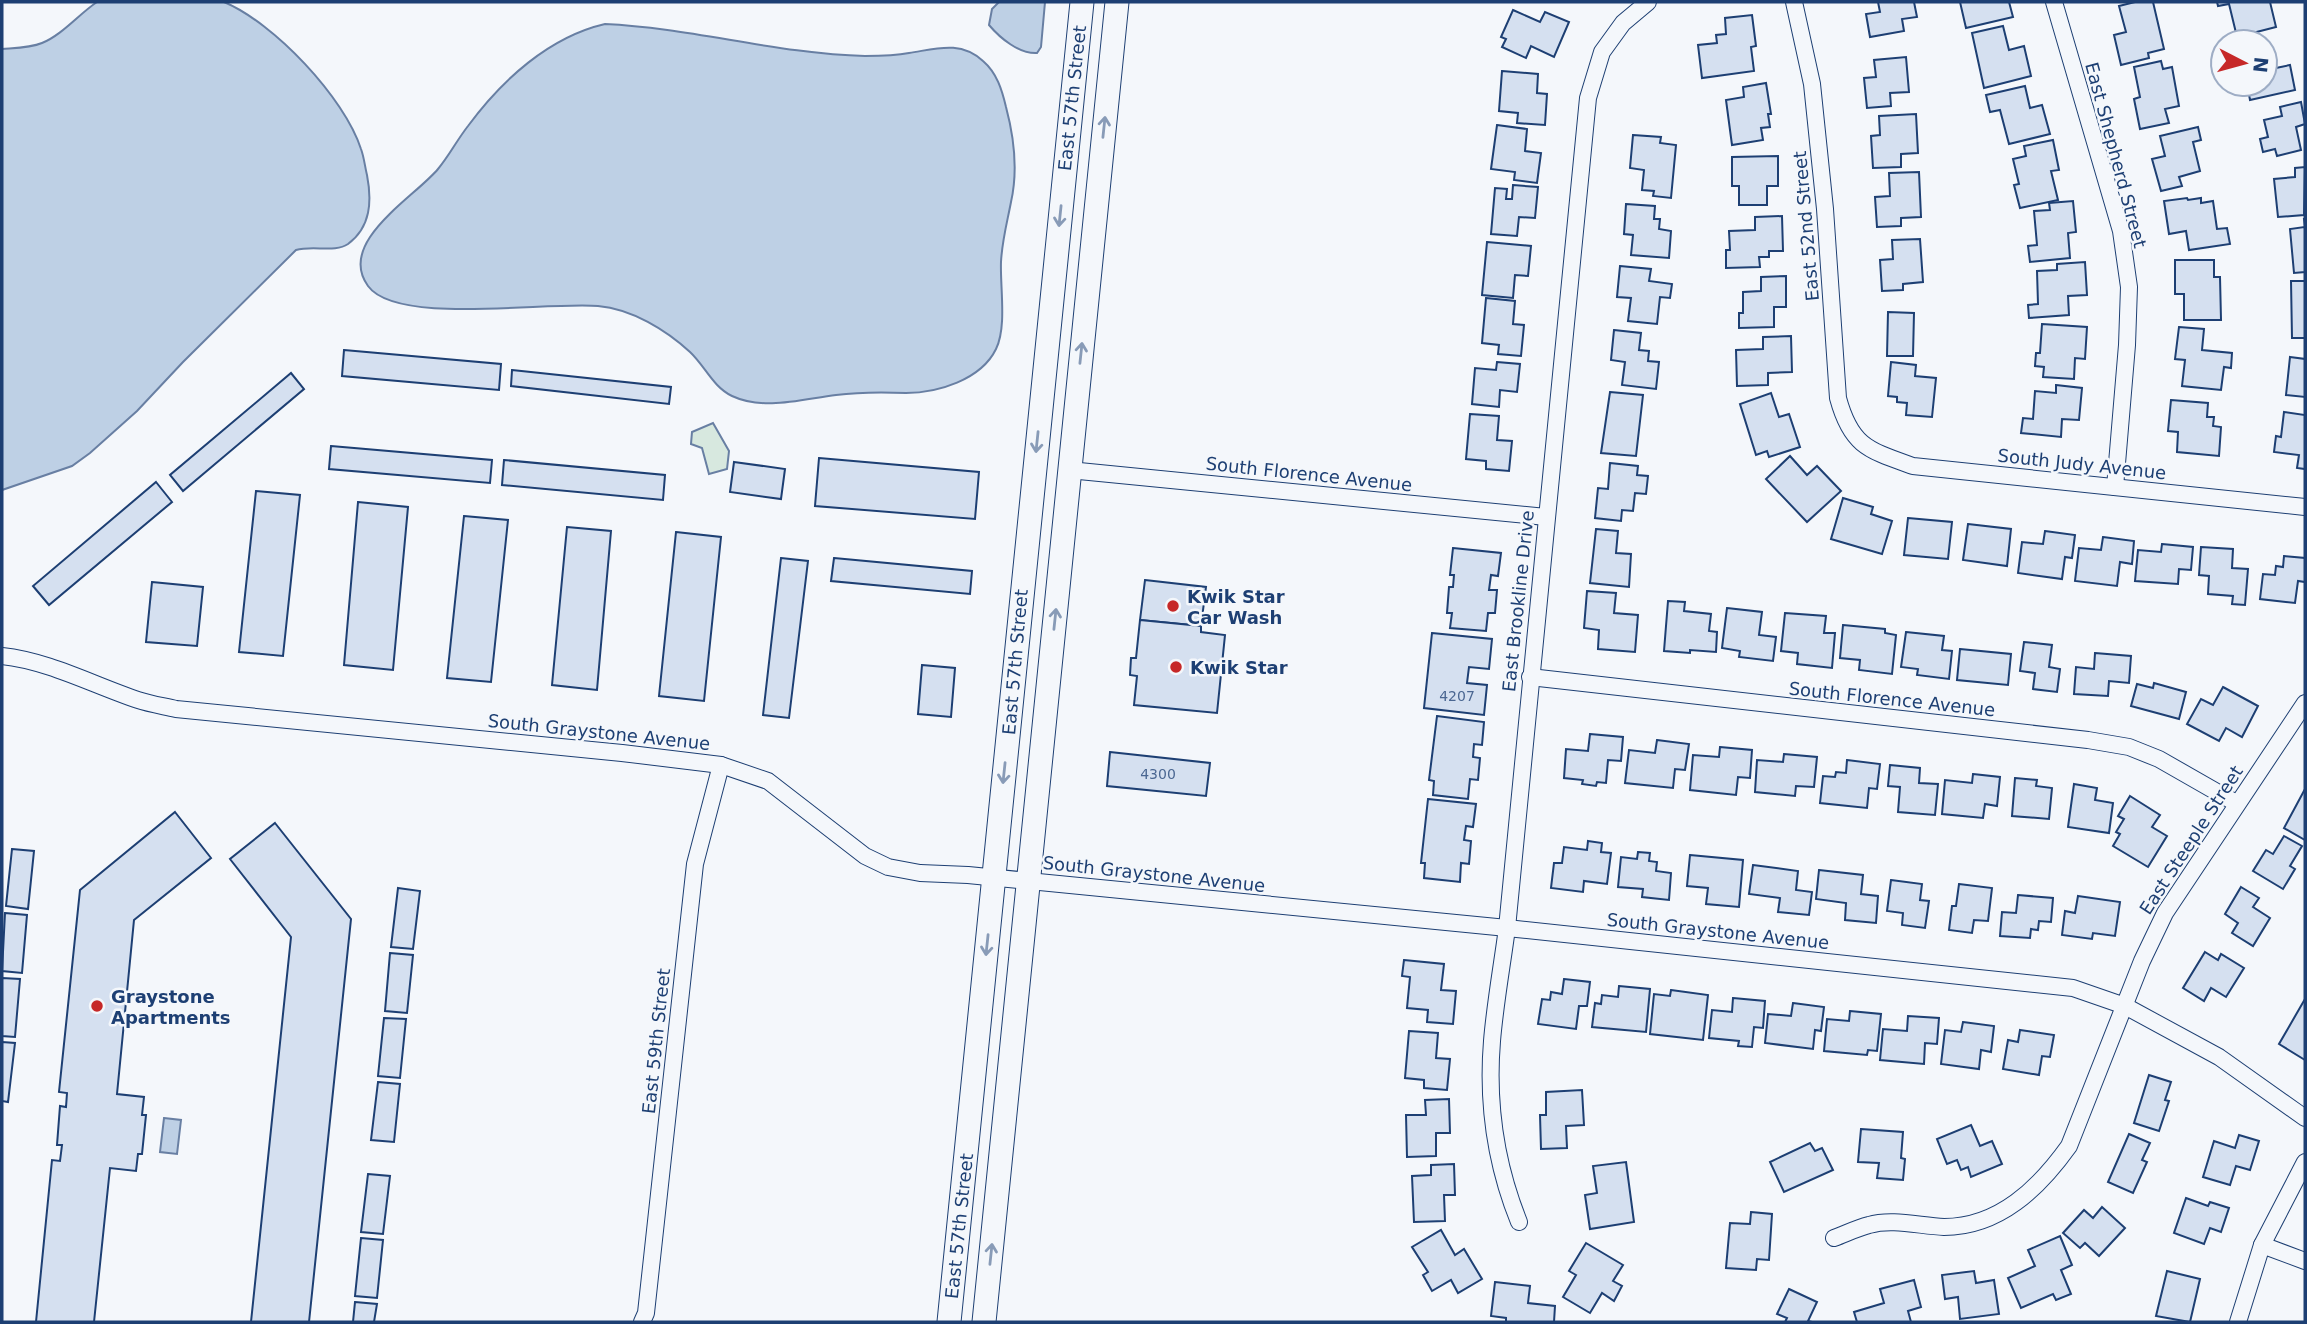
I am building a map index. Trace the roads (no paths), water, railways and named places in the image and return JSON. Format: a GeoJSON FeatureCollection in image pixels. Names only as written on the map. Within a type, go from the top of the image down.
{"type":"FeatureCollection","features":[{"type":"Feature","properties":{"kind":"main road","name":"East 57th Street"},"geometry":{"type":"LineString","coordinates":[[949,1322],[1082,2]]}},
{"type":"Feature","properties":{"kind":"main road","name":"East 57th Street"},"geometry":{"type":"LineString","coordinates":[[984,1322],[1117,2]]}},
{"type":"Feature","properties":{"kind":"street","name":"East Brookline Drive"},"geometry":{"type":"LineString","coordinates":[[1519,1222],[1506,1191],[1496,1149],[1492,1042],[1507,928],[1588,98],[1602,52],[1623,23],[1648,2]]}},
{"type":"Feature","properties":{"kind":"street","name":"East 52nd Street"},"geometry":{"type":"LineString","coordinates":[[1794,2],[1812,84],[1825,209],[1838,398],[1844,423],[1860,443]]}},
{"type":"Feature","properties":{"kind":"street","name":"East Shepherd Street"},"geometry":{"type":"LineString","coordinates":[[2054,2],[2121,231],[2129,287],[2115,487]]}},
{"type":"Feature","properties":{"kind":"street","name":"South Judy Avenue"},"geometry":{"type":"LineString","coordinates":[[1860,443],[1886,457],[1913,466],[2305,508]]}},
{"type":"Feature","properties":{"kind":"street","name":"South Florence Avenue"},"geometry":{"type":"LineString","coordinates":[[1069,470],[1546,517]]}},
{"type":"Feature","properties":{"kind":"street","name":"South Graystone Avenue"},"geometry":{"type":"LineString","coordinates":[[2,656],[18,657],[140,701],[176,709],[622,752],[721,765],[768,781],[857,851],[888,867],[920,873],[994,877],[1507,928],[2073,988],[2124,1006],[2219,1057],[2305,1118]]}},
{"type":"Feature","properties":{"kind":"street","name":"South Florence Avenue"},"geometry":{"type":"LineString","coordinates":[[1530,677],[2101,742],[2129,747],[2159,760],[2236,803]]}},
{"type":"Feature","properties":{"kind":"street","name":"East Steeple Street"},"geometry":{"type":"LineString","coordinates":[[1834,1238],[1871,1224],[1900,1223],[1946,1227],[1977,1222],[2005,1211],[2050,1172],[2069,1146],[2142,961],[2165,913],[2305,703]]}},
{"type":"Feature","properties":{"kind":"street","name":"East 59th Street"},"geometry":{"type":"LineString","coordinates":[[642,1322],[646,1313],[695,864],[721,765]]}},
{"type":"Feature","properties":{"kind":"street"},"geometry":{"type":"LineString","coordinates":[[2238,1322],[2262,1245],[2305,1162]]}},
{"type":"Feature","properties":{"kind":"street"},"geometry":{"type":"LineString","coordinates":[[2262,1245],[2305,1261]]}},
{"type":"Feature","properties":{"kind":"water"},"geometry":{"type":"Polygon","coordinates":[[[97,2],[224,2],[244,12],[264,27],[305,64],[339,107],[352,129],[362,152],[367,175],[368,213],[356,237],[343,247],[296,250],[137,411],[90,453],[72,466],[2,490],[2,49],[42,43],[63,30],[97,2]]]}},
{"type":"Feature","properties":{"kind":"water"},"geometry":{"type":"Polygon","coordinates":[[[999,2],[1045,2],[1041,47],[1037,53],[1017,48],[989,25],[992,9],[999,2]]]}},
{"type":"Feature","properties":{"kind":"water"},"geometry":{"type":"Polygon","coordinates":[[[605,24],[670,30],[832,54],[887,56],[938,48],[957,48],[974,54],[983,61],[995,76],[1003,94],[1015,166],[1002,254],[1001,330],[996,349],[989,360],[969,377],[931,390],[853,393],[784,403],[757,403],[725,392],[681,344],[648,322],[623,311],[575,305],[441,309],[409,305],[384,298],[368,286],[361,269],[362,253],[370,237],[397,207],[438,169],[496,92],[546,50],[584,30],[605,24]]]}},
{"type":"Feature","properties":{"kind":"water"},"geometry":{"type":"Polygon","coordinates":[[[164,1118],[181,1120],[177,1154],[160,1152],[164,1118]]]}},
{"type":"Feature","properties":{"kind":"place","name":"Kwik Star Car Wash"},"geometry":{"type":"Point","coordinates":[1173,606]}},
{"type":"Feature","properties":{"kind":"place","name":"Kwik Star"},"geometry":{"type":"Point","coordinates":[1176,667]}},
{"type":"Feature","properties":{"kind":"place","name":"Graystone Apartments"},"geometry":{"type":"Point","coordinates":[97,1006]}}]}
